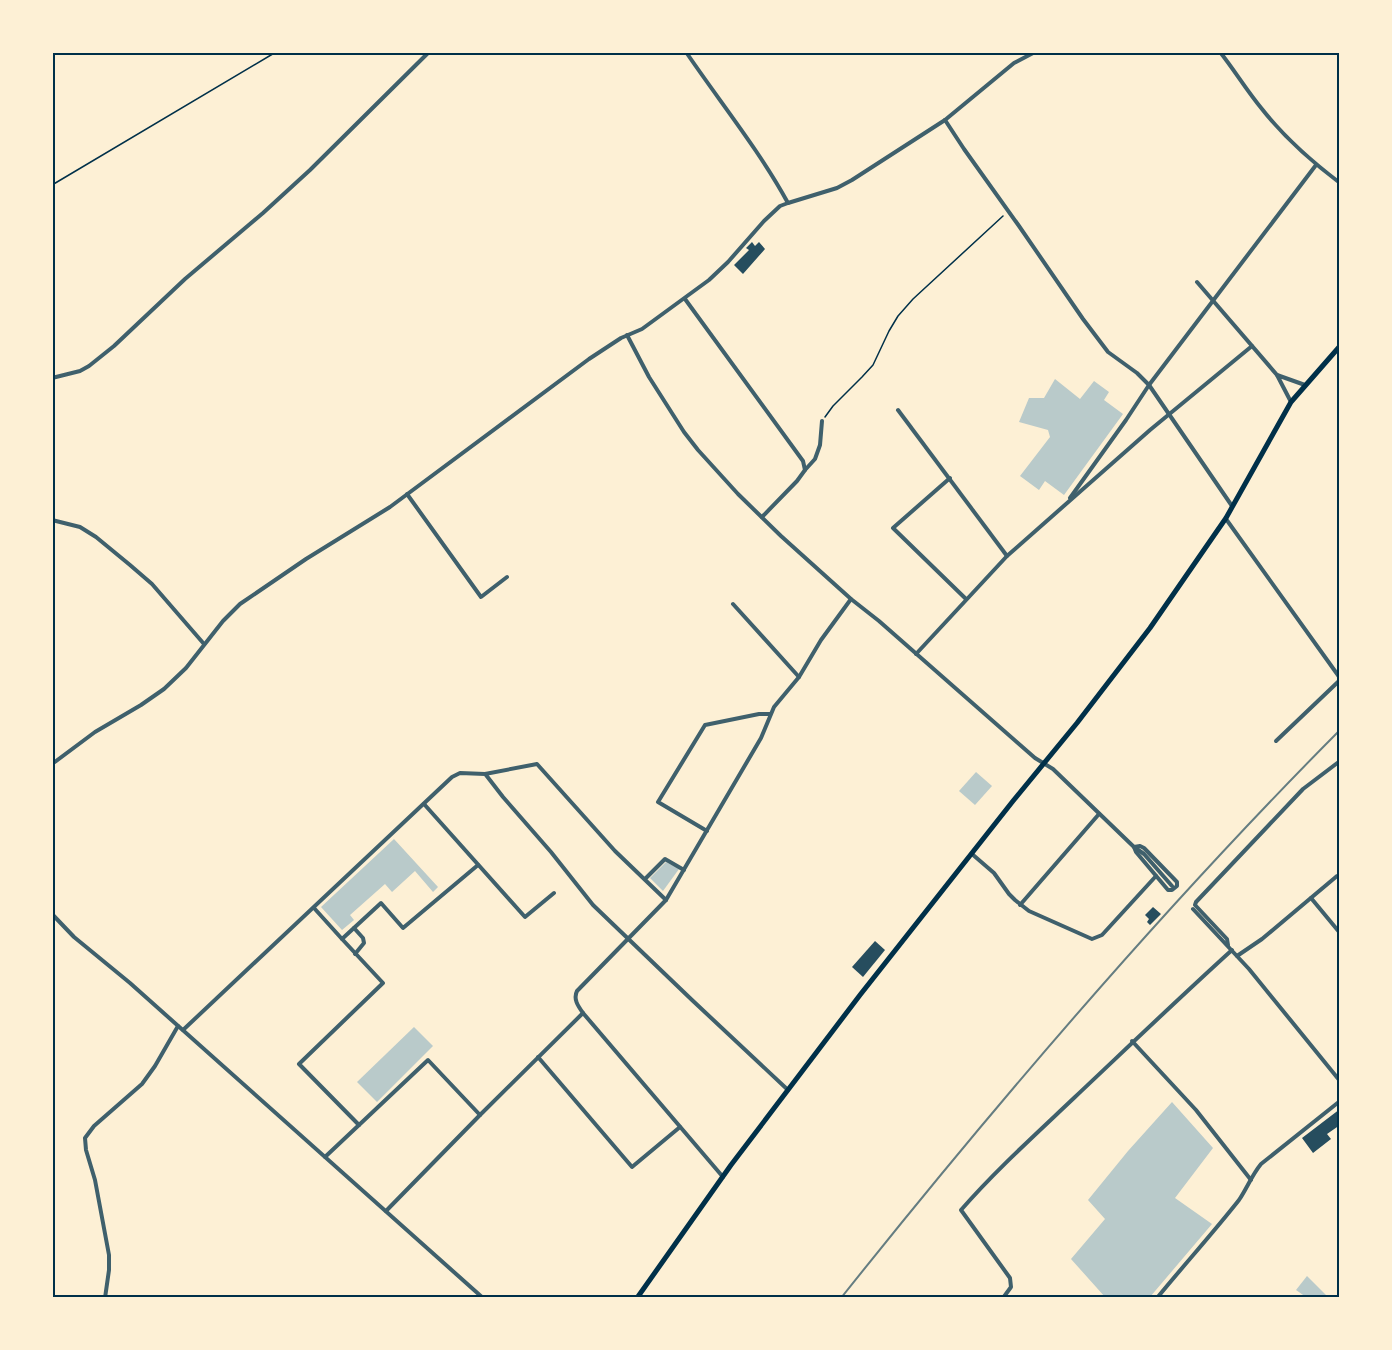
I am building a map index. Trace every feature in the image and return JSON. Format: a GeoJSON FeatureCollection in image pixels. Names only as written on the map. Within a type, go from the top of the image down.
{"type":"FeatureCollection","features":[{"type":"Feature","properties":{"kind":"main road"},"geometry":{"type":"LineString","coordinates":[[637,1298],[723,1177],[871,980],[1077,723],[1150,628],[1226,518],[1291,402],[1340,345]]}},
{"type":"Feature","properties":{"kind":"street"},"geometry":{"type":"LineString","coordinates":[[52,378],[84,369],[114,346],[185,279],[310,170],[429,52]]}},
{"type":"Feature","properties":{"kind":"street"},"geometry":{"type":"LineString","coordinates":[[686,52],[788,203]]}},
{"type":"Feature","properties":{"kind":"street"},"geometry":{"type":"LineString","coordinates":[[52,764],[95,732],[164,689],[186,668],[229,613],[240,604],[278,577],[390,507],[497,429],[562,378],[627,335],[642,330],[709,280],[775,210],[788,203],[845,185],[945,120],[1014,63],[1035,52]]}},
{"type":"Feature","properties":{"kind":"street"},"geometry":{"type":"LineString","coordinates":[[1220,52],[1288,140],[1340,183]]}},
{"type":"Feature","properties":{"kind":"street"},"geometry":{"type":"LineString","coordinates":[[945,120],[1083,319],[1108,352],[1137,373],[1149,385],[1232,506]]}},
{"type":"Feature","properties":{"kind":"street"},"geometry":{"type":"LineString","coordinates":[[1068,501],[1149,385],[1316,165]]}},
{"type":"Feature","properties":{"kind":"street"},"geometry":{"type":"LineString","coordinates":[[1197,282],[1277,375],[1291,402]]}},
{"type":"Feature","properties":{"kind":"street"},"geometry":{"type":"LineString","coordinates":[[685,298],[803,461],[805,470]]}},
{"type":"Feature","properties":{"kind":"street"},"geometry":{"type":"LineString","coordinates":[[627,335],[684,432],[715,469],[762,517],[851,599],[1035,758],[1044,763],[1144,854],[1172,886]]}},
{"type":"Feature","properties":{"kind":"street"},"geometry":{"type":"LineString","coordinates":[[916,654],[1007,556],[1169,414],[1252,346]]}},
{"type":"Feature","properties":{"kind":"street"},"geometry":{"type":"LineString","coordinates":[[1277,375],[1305,385]]}},
{"type":"Feature","properties":{"kind":"street"},"geometry":{"type":"LineString","coordinates":[[898,410],[1007,556]]}},
{"type":"Feature","properties":{"kind":"street"},"geometry":{"type":"LineString","coordinates":[[762,517],[813,462],[817,455],[822,422]]}},
{"type":"Feature","properties":{"kind":"street"},"geometry":{"type":"LineString","coordinates":[[950,478],[893,528],[966,598]]}},
{"type":"Feature","properties":{"kind":"street"},"geometry":{"type":"LineString","coordinates":[[407,494],[481,597],[507,577]]}},
{"type":"Feature","properties":{"kind":"street"},"geometry":{"type":"LineString","coordinates":[[1226,518],[1340,679],[1276,741]]}},
{"type":"Feature","properties":{"kind":"street"},"geometry":{"type":"LineString","coordinates":[[52,520],[80,527],[96,537],[152,584],[204,645]]}},
{"type":"Feature","properties":{"kind":"street"},"geometry":{"type":"LineString","coordinates":[[723,1177],[583,1013],[576,1000],[576,993],[666,900],[761,738],[770,714],[799,677],[821,640],[851,599]]}},
{"type":"Feature","properties":{"kind":"street"},"geometry":{"type":"LineString","coordinates":[[733,604],[799,677]]}},
{"type":"Feature","properties":{"kind":"street"},"geometry":{"type":"LineString","coordinates":[[707,831],[658,802],[705,725],[759,714],[770,714]]}},
{"type":"Feature","properties":{"kind":"street"},"geometry":{"type":"LineString","coordinates":[[1340,761],[1303,789],[1194,906],[1264,987],[1340,1081]]}},
{"type":"Feature","properties":{"kind":"street"},"geometry":{"type":"LineString","coordinates":[[183,1030],[460,773],[485,774],[537,764],[615,851],[666,900]]}},
{"type":"Feature","properties":{"kind":"street"},"geometry":{"type":"LineString","coordinates":[[485,774],[593,905],[788,1090]]}},
{"type":"Feature","properties":{"kind":"street"},"geometry":{"type":"LineString","coordinates":[[424,804],[525,917],[554,893]]}},
{"type":"Feature","properties":{"kind":"street"},"geometry":{"type":"LineString","coordinates":[[1020,905],[1099,814]]}},
{"type":"Feature","properties":{"kind":"street"},"geometry":{"type":"LineString","coordinates":[[1134,847],[1144,848],[1177,882],[1177,886],[1168,890],[1134,847]]}},
{"type":"Feature","properties":{"kind":"street"},"geometry":{"type":"LineString","coordinates":[[972,854],[994,873],[1008,894],[1020,905],[1092,939],[1102,935],[1156,876]]}},
{"type":"Feature","properties":{"kind":"street"},"geometry":{"type":"LineString","coordinates":[[645,879],[665,859],[684,870]]}},
{"type":"Feature","properties":{"kind":"street"},"geometry":{"type":"LineString","coordinates":[[342,939],[381,903],[403,928],[478,865]]}},
{"type":"Feature","properties":{"kind":"street"},"geometry":{"type":"LineString","coordinates":[[1238,956],[1262,939],[1337,876]]}},
{"type":"Feature","properties":{"kind":"street"},"geometry":{"type":"LineString","coordinates":[[1311,898],[1340,933]]}},
{"type":"Feature","properties":{"kind":"street"},"geometry":{"type":"LineString","coordinates":[[314,908],[383,983],[299,1064],[359,1125]]}},
{"type":"Feature","properties":{"kind":"street"},"geometry":{"type":"LineString","coordinates":[[52,914],[74,937],[126,979],[483,1298]]}},
{"type":"Feature","properties":{"kind":"street"},"geometry":{"type":"LineString","coordinates":[[354,928],[363,938],[364,944],[355,954]]}},
{"type":"Feature","properties":{"kind":"street"},"geometry":{"type":"LineString","coordinates":[[1003,1298],[1011,1287],[1010,1278],[961,1210],[978,1190],[1132,1041],[1232,950]]}},
{"type":"Feature","properties":{"kind":"street"},"geometry":{"type":"LineString","coordinates":[[386,1211],[583,1013]]}},
{"type":"Feature","properties":{"kind":"street"},"geometry":{"type":"LineString","coordinates":[[105,1298],[109,1255],[85,1138],[94,1126],[142,1084],[178,1026]]}},
{"type":"Feature","properties":{"kind":"street"},"geometry":{"type":"LineString","coordinates":[[1132,1041],[1196,1110],[1251,1180]]}},
{"type":"Feature","properties":{"kind":"street"},"geometry":{"type":"LineString","coordinates":[[538,1057],[632,1167],[680,1126]]}},
{"type":"Feature","properties":{"kind":"street"},"geometry":{"type":"LineString","coordinates":[[326,1157],[428,1060],[480,1114]]}},
{"type":"Feature","properties":{"kind":"street"},"geometry":{"type":"LineString","coordinates":[[1157,1298],[1228,1214],[1246,1190],[1255,1170],[1340,1101]]}},
{"type":"Feature","properties":{"kind":"path"},"geometry":{"type":"LineString","coordinates":[[52,185],[276,52]]}},
{"type":"Feature","properties":{"kind":"path"},"geometry":{"type":"LineString","coordinates":[[822,422],[833,406],[873,364],[894,323],[913,298],[1008,211]]}},
{"type":"Feature","properties":{"kind":"shaded area"},"geometry":{"type":"Polygon","coordinates":[[[1055,379],[1080,399],[1094,381],[1109,392],[1104,400],[1123,414],[1064,495],[1045,481],[1039,490],[1020,476],[1050,437],[1048,430],[1019,422],[1029,398],[1044,398],[1055,379]]]}},
{"type":"Feature","properties":{"kind":"shaded area"},"geometry":{"type":"Polygon","coordinates":[[[976,772],[992,786],[975,805],[959,791],[976,772]]]}},
{"type":"Feature","properties":{"kind":"shaded area"},"geometry":{"type":"Polygon","coordinates":[[[394,839],[438,887],[433,892],[415,871],[392,892],[385,884],[350,915],[354,920],[342,930],[321,907],[394,839]]]}},
{"type":"Feature","properties":{"kind":"shaded area"},"geometry":{"type":"Polygon","coordinates":[[[666,862],[679,869],[663,891],[650,878],[666,862]]]}},
{"type":"Feature","properties":{"kind":"shaded area"},"geometry":{"type":"Polygon","coordinates":[[[414,1027],[433,1046],[377,1102],[357,1082],[414,1027]]]}},
{"type":"Feature","properties":{"kind":"shaded area"},"geometry":{"type":"Polygon","coordinates":[[[1172,1102],[1213,1148],[1175,1198],[1212,1224],[1150,1297],[1105,1297],[1071,1259],[1105,1219],[1088,1200],[1172,1102]]]}},
{"type":"Feature","properties":{"kind":"shaded area"},"geometry":{"type":"Polygon","coordinates":[[[1307,1276],[1328,1297],[1306,1297],[1296,1290],[1307,1276]]]}},
{"type":"Feature","properties":{"kind":"building"},"geometry":{"type":"Polygon","coordinates":[[[752,242],[755,246],[759,242],[765,249],[743,274],[734,265],[749,250],[746,248],[752,242]]]}},
{"type":"Feature","properties":{"kind":"building"},"geometry":{"type":"Polygon","coordinates":[[[1153,907],[1161,914],[1150,925],[1145,915],[1153,907]]]}},
{"type":"Feature","properties":{"kind":"building"},"geometry":{"type":"Polygon","coordinates":[[[875,941],[885,950],[863,977],[852,967],[875,941]]]}},
{"type":"Feature","properties":{"kind":"building"},"geometry":{"type":"Polygon","coordinates":[[[1340,1109],[1340,1125],[1327,1134],[1331,1139],[1313,1153],[1302,1138],[1340,1109]]]}},
{"type":"Feature","properties":{"kind":"railway"},"geometry":{"type":"LineString","coordinates":[[841,1298],[960,1151],[1145,936],[1340,730]]}}]}
